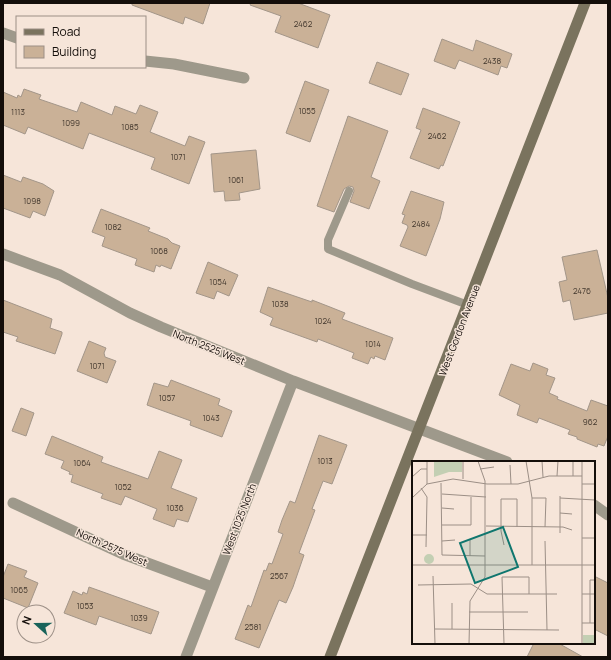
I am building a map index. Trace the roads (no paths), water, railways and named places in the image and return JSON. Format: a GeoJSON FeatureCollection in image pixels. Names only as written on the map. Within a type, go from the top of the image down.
{"type":"FeatureCollection","features":[{"type":"Feature","properties":{"kind":"main road","name":"West Gordon Avenue"},"geometry":{"type":"LineString","coordinates":[[330,657],[585,3]]}},
{"type":"Feature","properties":{"kind":"street"},"geometry":{"type":"LineString","coordinates":[[3,33],[16,38]]}},
{"type":"Feature","properties":{"kind":"street"},"geometry":{"type":"LineString","coordinates":[[146,61],[174,64],[244,78]]}},
{"type":"Feature","properties":{"kind":"street","name":"North 2525 West"},"geometry":{"type":"LineString","coordinates":[[3,254],[60,275],[130,313],[160,327],[293,381],[504,461]]}},
{"type":"Feature","properties":{"kind":"street","name":"West 1025 North"},"geometry":{"type":"LineString","coordinates":[[186,657],[293,381]]}},
{"type":"Feature","properties":{"kind":"street","name":"North 2575 West"},"geometry":{"type":"LineString","coordinates":[[13,503],[123,554],[212,587]]}},
{"type":"Feature","properties":{"kind":"street"},"geometry":{"type":"LineString","coordinates":[[595,506],[608,515]]}},
{"type":"Feature","properties":{"kind":"lane"},"geometry":{"type":"LineString","coordinates":[[349,191],[328,240],[328,249],[412,284],[468,305]]}}]}
